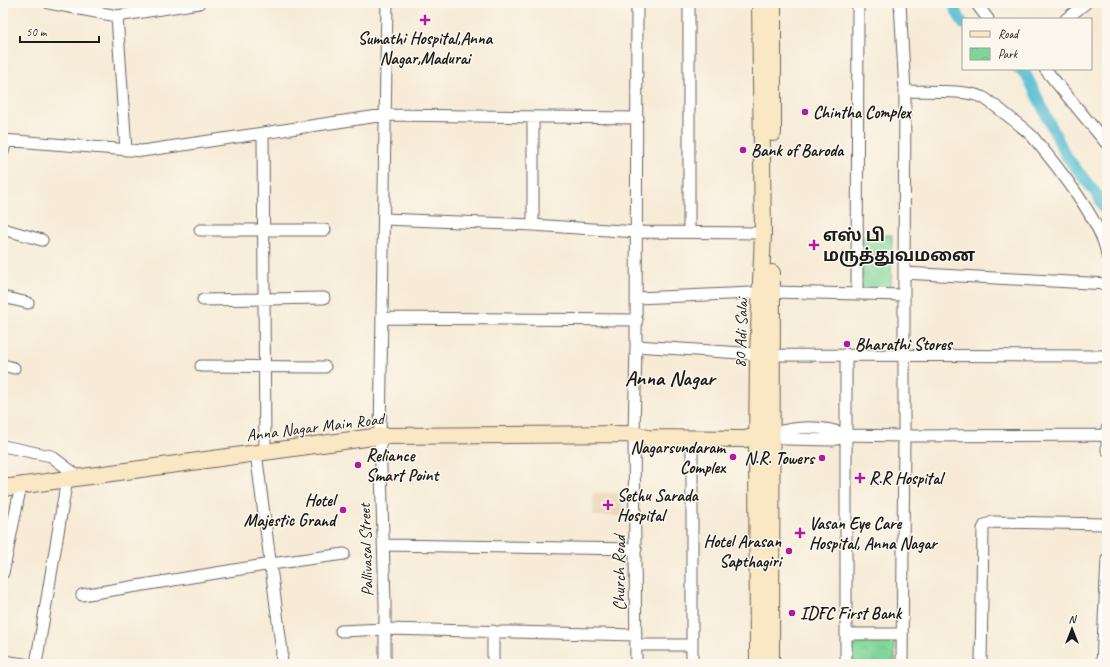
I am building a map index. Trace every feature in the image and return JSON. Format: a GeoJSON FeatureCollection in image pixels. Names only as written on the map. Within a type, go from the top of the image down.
{"type":"FeatureCollection","features":[{"type":"Feature","properties":{"kind":"main road","name":"80 Adi Salai"},"geometry":{"type":"LineString","coordinates":[[760,3],[763,233],[767,293]]}},
{"type":"Feature","properties":{"kind":"main road","name":"80 Adi Salai"},"geometry":{"type":"LineString","coordinates":[[758,664],[773,3]]}},
{"type":"Feature","properties":{"kind":"main road","name":"Anna Nagar Main Road"},"geometry":{"type":"LineString","coordinates":[[3,488],[380,436],[634,434],[647,430],[745,431],[764,435]]}},
{"type":"Feature","properties":{"kind":"main road","name":"Anna Nagar Main Road"},"geometry":{"type":"LineString","coordinates":[[634,434],[647,438],[744,439],[764,435]]}},
{"type":"Feature","properties":{"kind":"main road","name":"80 Adi Salai"},"geometry":{"type":"LineString","coordinates":[[764,435],[771,664]]}},
{"type":"Feature","properties":{"kind":"street"},"geometry":{"type":"LineString","coordinates":[[49,3],[117,16],[199,3]]}},
{"type":"Feature","properties":{"kind":"street","name":"Pallivasal Street"},"geometry":{"type":"LineString","coordinates":[[385,664],[384,545],[380,436],[387,3]]}},
{"type":"Feature","properties":{"kind":"street","name":"Church Road"},"geometry":{"type":"LineString","coordinates":[[636,664],[634,434],[637,320],[637,3]]}},
{"type":"Feature","properties":{"kind":"street"},"geometry":{"type":"LineString","coordinates":[[688,232],[689,3]]}},
{"type":"Feature","properties":{"kind":"street"},"geometry":{"type":"LineString","coordinates":[[857,293],[858,3]]}},
{"type":"Feature","properties":{"kind":"street"},"geometry":{"type":"LineString","coordinates":[[900,3],[905,91],[902,664]]}},
{"type":"Feature","properties":{"kind":"street"},"geometry":{"type":"LineString","coordinates":[[976,3],[987,18]]}},
{"type":"Feature","properties":{"kind":"street"},"geometry":{"type":"LineString","coordinates":[[1067,18],[1086,3]]}},
{"type":"Feature","properties":{"kind":"street"},"geometry":{"type":"LineString","coordinates":[[117,16],[126,150]]}},
{"type":"Feature","properties":{"kind":"street"},"geometry":{"type":"LineString","coordinates":[[1046,70],[1107,144]]}},
{"type":"Feature","properties":{"kind":"street"},"geometry":{"type":"LineString","coordinates":[[905,91],[959,92],[984,98],[1031,135],[1092,216],[1106,246],[1107,256]]}},
{"type":"Feature","properties":{"kind":"street"},"geometry":{"type":"LineString","coordinates":[[4,144],[142,151],[385,114],[638,118]]}},
{"type":"Feature","properties":{"kind":"street"},"geometry":{"type":"LineString","coordinates":[[533,117],[533,225]]}},
{"type":"Feature","properties":{"kind":"street"},"geometry":{"type":"LineString","coordinates":[[263,133],[264,366],[260,452],[271,564],[282,652],[281,664]]}},
{"type":"Feature","properties":{"kind":"street"},"geometry":{"type":"LineString","coordinates":[[384,219],[533,225],[637,232],[763,233]]}},
{"type":"Feature","properties":{"kind":"street"},"geometry":{"type":"LineString","coordinates":[[3,229],[42,240]]}},
{"type":"Feature","properties":{"kind":"street"},"geometry":{"type":"LineString","coordinates":[[200,230],[325,230]]}},
{"type":"Feature","properties":{"kind":"street"},"geometry":{"type":"LineString","coordinates":[[904,273],[1107,284]]}},
{"type":"Feature","properties":{"kind":"street"},"geometry":{"type":"LineString","coordinates":[[637,298],[679,295],[767,293],[857,293],[904,295]]}},
{"type":"Feature","properties":{"kind":"street"},"geometry":{"type":"LineString","coordinates":[[3,296],[28,303]]}},
{"type":"Feature","properties":{"kind":"street"},"geometry":{"type":"LineString","coordinates":[[203,300],[324,298]]}},
{"type":"Feature","properties":{"kind":"street"},"geometry":{"type":"LineString","coordinates":[[382,318],[637,320]]}},
{"type":"Feature","properties":{"kind":"street"},"geometry":{"type":"LineString","coordinates":[[636,346],[765,354],[1107,356]]}},
{"type":"Feature","properties":{"kind":"street"},"geometry":{"type":"LineString","coordinates":[[846,354],[846,664]]}},
{"type":"Feature","properties":{"kind":"street"},"geometry":{"type":"LineString","coordinates":[[201,366],[325,367]]}},
{"type":"Feature","properties":{"kind":"street"},"geometry":{"type":"LineString","coordinates":[[1107,429],[1107,450]]}},
{"type":"Feature","properties":{"kind":"street"},"geometry":{"type":"LineString","coordinates":[[764,435],[786,439],[833,440],[846,435],[904,436],[1107,434]]}},
{"type":"Feature","properties":{"kind":"street"},"geometry":{"type":"LineString","coordinates":[[692,438],[692,664]]}},
{"type":"Feature","properties":{"kind":"street"},"geometry":{"type":"LineString","coordinates":[[3,446],[51,456],[73,478],[36,664]]}},
{"type":"Feature","properties":{"kind":"street"},"geometry":{"type":"LineString","coordinates":[[3,573],[21,485]]}},
{"type":"Feature","properties":{"kind":"street"},"geometry":{"type":"LineString","coordinates":[[981,664],[983,529],[985,524],[993,522],[1107,524]]}},
{"type":"Feature","properties":{"kind":"street"},"geometry":{"type":"LineString","coordinates":[[384,545],[636,549]]}},
{"type":"Feature","properties":{"kind":"street"},"geometry":{"type":"LineString","coordinates":[[82,595],[271,564],[344,554]]}},
{"type":"Feature","properties":{"kind":"street"},"geometry":{"type":"LineString","coordinates":[[1102,664],[1107,559]]}},
{"type":"Feature","properties":{"kind":"street"},"geometry":{"type":"LineString","coordinates":[[341,631],[385,629],[493,632],[636,640],[692,645]]}},
{"type":"Feature","properties":{"kind":"street"},"geometry":{"type":"LineString","coordinates":[[493,632],[493,664]]}},
{"type":"Feature","properties":{"kind":"street"},"geometry":{"type":"LineString","coordinates":[[847,634],[902,634]]}},
{"type":"Feature","properties":{"kind":"street"},"geometry":{"type":"LineString","coordinates":[[3,661],[24,664]]}},
{"type":"Feature","properties":{"kind":"shaded area","name":"Sethu Sarada Hospital"},"geometry":{"type":"Polygon","coordinates":[[[593,493],[622,493],[623,516],[593,516],[593,493]]]}},
{"type":"Feature","properties":{"kind":"green space"},"geometry":{"type":"Polygon","coordinates":[[[892,235],[891,291],[853,290],[853,236],[892,235]]]}},
{"type":"Feature","properties":{"kind":"green space"},"geometry":{"type":"Polygon","coordinates":[[[895,638],[895,664],[851,664],[851,640],[895,638]]]}},
{"type":"Feature","properties":{"kind":"waterway"},"geometry":{"type":"LineString","coordinates":[[952,3],[962,22]]}},
{"type":"Feature","properties":{"kind":"waterway"},"geometry":{"type":"LineString","coordinates":[[1020,70],[1026,74],[1066,156],[1098,196],[1107,214]]}},
{"type":"Feature","properties":{"kind":"place","name":"Sumathi Hospital,Anna Nagar,Madurai"},"geometry":{"type":"Point","coordinates":[425,20]}},
{"type":"Feature","properties":{"kind":"place","name":"Chintha Complex"},"geometry":{"type":"Point","coordinates":[805,112]}},
{"type":"Feature","properties":{"kind":"place","name":"Bank of Baroda"},"geometry":{"type":"Point","coordinates":[743,150]}},
{"type":"Feature","properties":{"kind":"place","name":"எஸ் பி மருத்துவமனை"},"geometry":{"type":"Point","coordinates":[814,245]}},
{"type":"Feature","properties":{"kind":"place","name":"Bharathi Stores"},"geometry":{"type":"Point","coordinates":[847,344]}},
{"type":"Feature","properties":{"kind":"place","name":"Nagarsundaram Complex"},"geometry":{"type":"Point","coordinates":[733,457]}},
{"type":"Feature","properties":{"kind":"place","name":"N.R. Towers"},"geometry":{"type":"Point","coordinates":[822,458]}},
{"type":"Feature","properties":{"kind":"place","name":"Reliance Smart Point"},"geometry":{"type":"Point","coordinates":[358,465]}},
{"type":"Feature","properties":{"kind":"place","name":"R.R Hospital"},"geometry":{"type":"Point","coordinates":[860,478]}},
{"type":"Feature","properties":{"kind":"place","name":"Sethu Sarada Hospital"},"geometry":{"type":"Point","coordinates":[608,505]}},
{"type":"Feature","properties":{"kind":"place","name":"Hotel Majestic Grand"},"geometry":{"type":"Point","coordinates":[343,510]}},
{"type":"Feature","properties":{"kind":"place","name":"Vasan Eye Care Hospital, Anna Nagar"},"geometry":{"type":"Point","coordinates":[800,533]}},
{"type":"Feature","properties":{"kind":"place","name":"Hotel Arasan Sapthagiri"},"geometry":{"type":"Point","coordinates":[789,551]}},
{"type":"Feature","properties":{"kind":"place","name":"IDFC First Bank"},"geometry":{"type":"Point","coordinates":[792,613]}},
{"type":"Feature","properties":{"kind":"district","name":"Anna Nagar"},"geometry":{"type":"Point","coordinates":[670,378]}}]}
